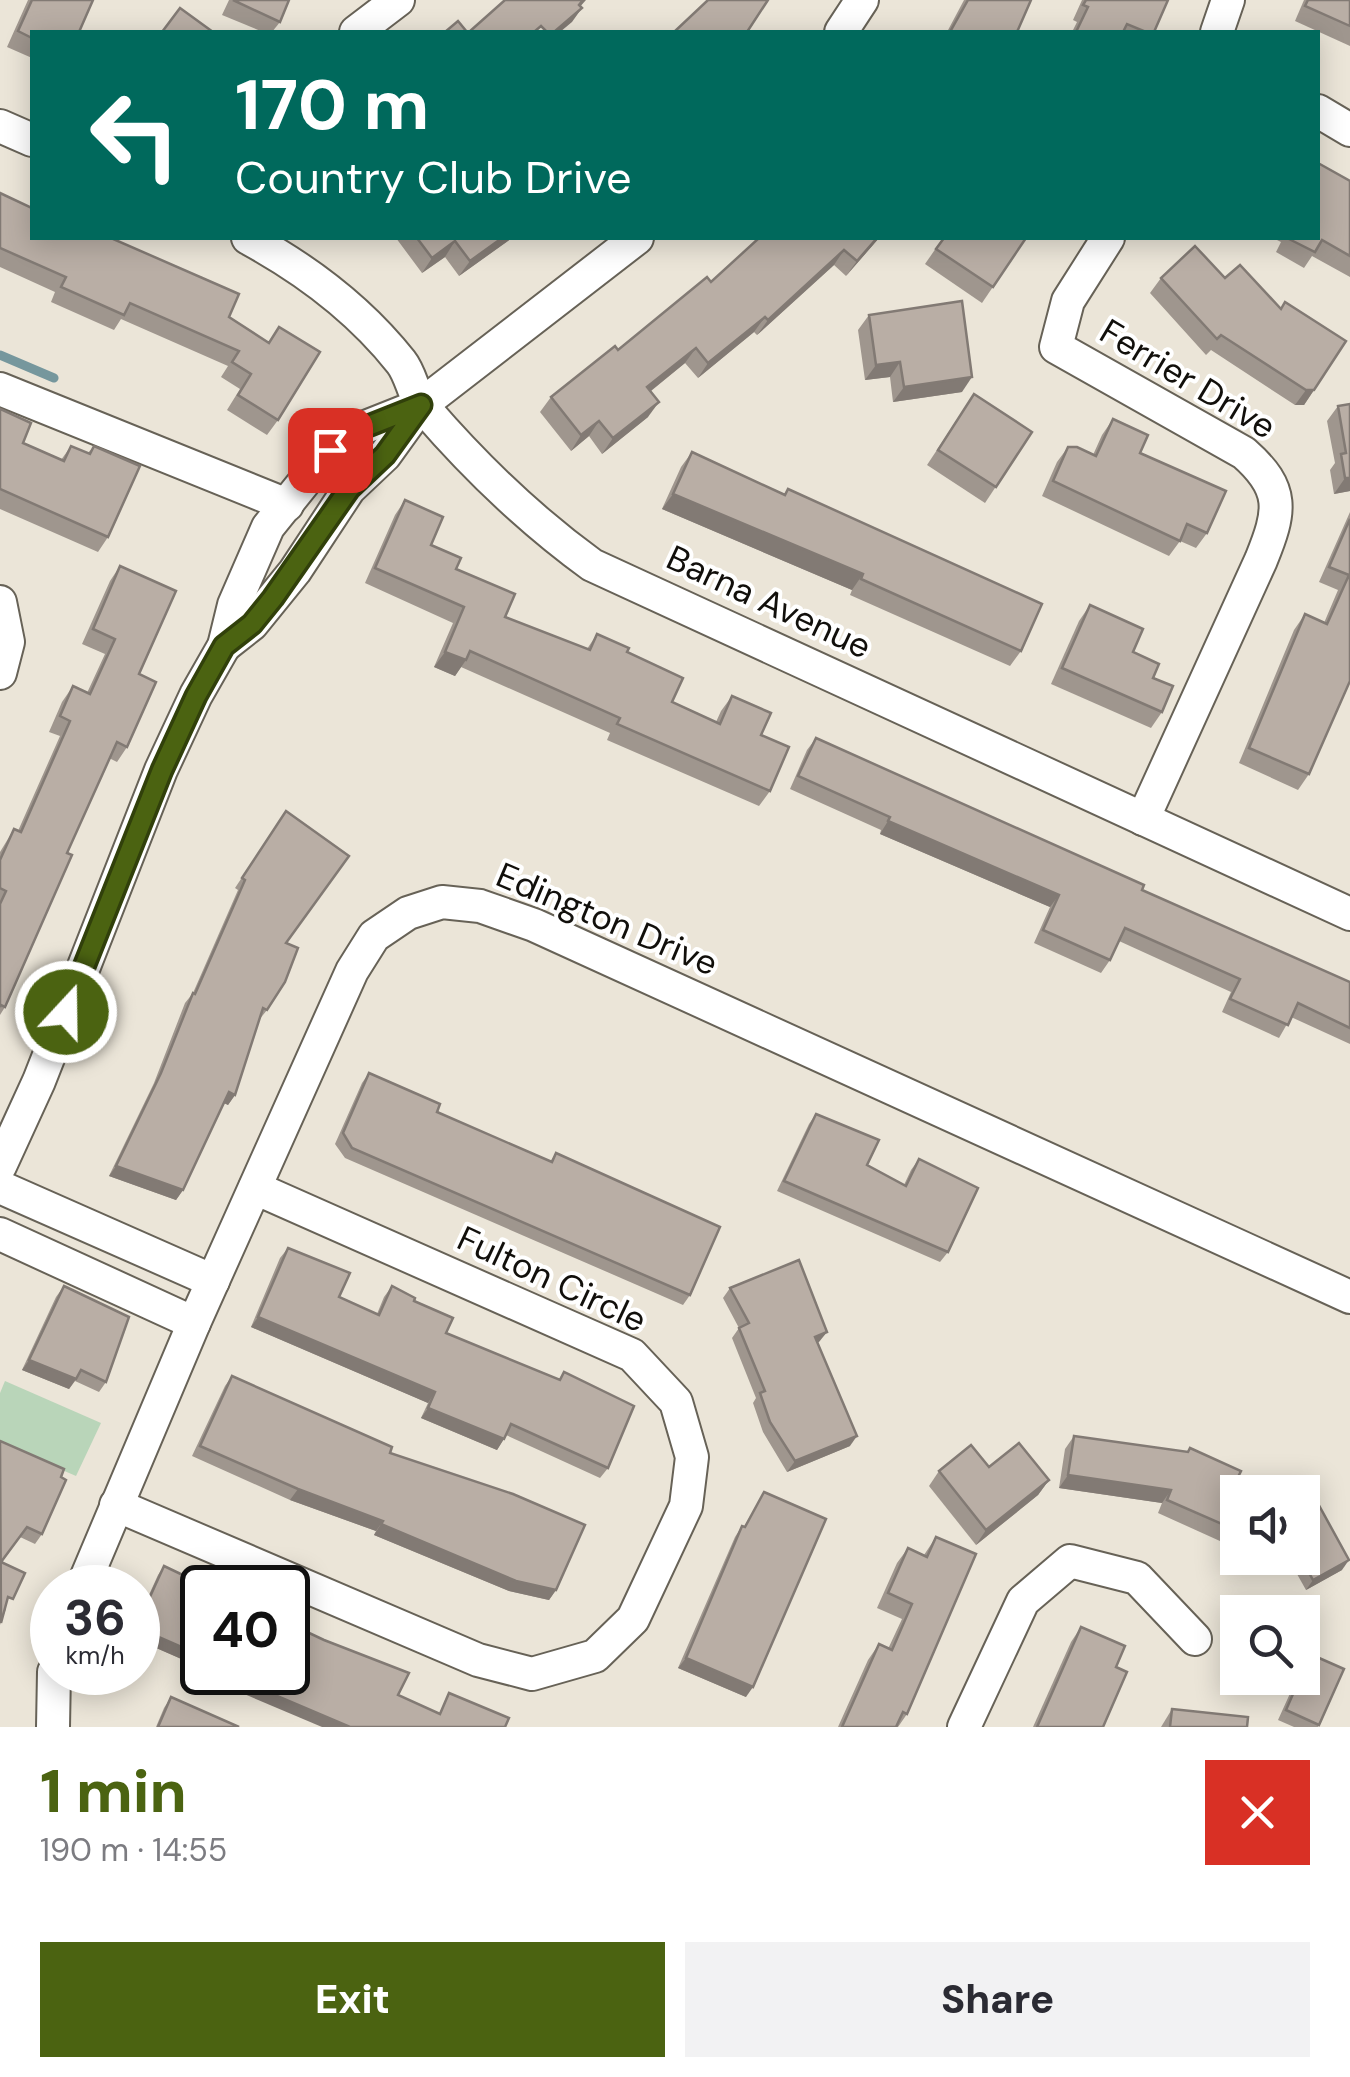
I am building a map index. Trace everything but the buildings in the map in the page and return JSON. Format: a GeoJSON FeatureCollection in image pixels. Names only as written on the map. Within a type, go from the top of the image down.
{"type":"FeatureCollection","features":[{"type":"Feature","properties":{"kind":"street"},"geometry":{"type":"LineString","coordinates":[[359,30],[398,0]]}},
{"type":"Feature","properties":{"kind":"street"},"geometry":{"type":"LineString","coordinates":[[843,30],[862,0]]}},
{"type":"Feature","properties":{"kind":"street"},"geometry":{"type":"LineString","coordinates":[[1218,30],[1228,0]]}},
{"type":"Feature","properties":{"kind":"street"},"geometry":{"type":"LineString","coordinates":[[1320,112],[1350,130]]}},
{"type":"Feature","properties":{"kind":"street"},"geometry":{"type":"LineString","coordinates":[[0,126],[30,139]]}},
{"type":"Feature","properties":{"kind":"street","name":"Barna Avenue"},"geometry":{"type":"LineString","coordinates":[[252,240],[292,262],[344,300],[404,365],[421,405],[538,526],[592,564],[1350,914]]}},
{"type":"Feature","properties":{"kind":"street"},"geometry":{"type":"LineString","coordinates":[[0,1166],[39,1081],[162,770],[224,646],[234,605],[268,527],[330,450],[358,430],[421,405],[633,240]]}},
{"type":"Feature","properties":{"kind":"street","name":"Ferrier Drive"},"geometry":{"type":"LineString","coordinates":[[1107,240],[1068,300],[1056,347],[1244,453],[1266,473],[1278,500],[1274,530],[1143,819]]}},
{"type":"Feature","properties":{"kind":"street"},"geometry":{"type":"LineString","coordinates":[[0,389],[287,505]]}},
{"type":"Feature","properties":{"kind":"street"},"geometry":{"type":"LineString","coordinates":[[224,646],[252,624],[349,489],[385,455],[421,405]]}},
{"type":"Feature","properties":{"kind":"street"},"geometry":{"type":"LineString","coordinates":[[0,602],[8,642],[0,673]]}},
{"type":"Feature","properties":{"kind":"street","name":"Edington Drive"},"geometry":{"type":"LineString","coordinates":[[91,1565],[194,1323],[352,971],[374,936],[408,913],[442,902],[480,906],[534,925],[1350,1297]]}},
{"type":"Feature","properties":{"kind":"street"},"geometry":{"type":"LineString","coordinates":[[0,1187],[213,1281]]}},
{"type":"Feature","properties":{"kind":"street","name":"Fulton Circle"},"geometry":{"type":"LineString","coordinates":[[116,1505],[478,1660],[532,1674],[595,1656],[632,1619],[686,1506],[692,1457],[676,1402],[632,1355],[255,1188]]}},
{"type":"Feature","properties":{"kind":"street"},"geometry":{"type":"LineString","coordinates":[[0,1234],[194,1323]]}},
{"type":"Feature","properties":{"kind":"street"},"geometry":{"type":"LineString","coordinates":[[109,1284],[128,1243]]}},
{"type":"Feature","properties":{"kind":"street"},"geometry":{"type":"LineString","coordinates":[[964,1727],[1023,1601],[1070,1561],[1137,1578],[1194,1639]]}},
{"type":"Feature","properties":{"kind":"street"},"geometry":{"type":"LineString","coordinates":[[53,1727],[54,1695]]}},
{"type":"Feature","properties":{"kind":"green space"},"geometry":{"type":"Polygon","coordinates":[[[5,1381],[101,1423],[76,1476],[0,1443],[0,1393],[5,1381]]]}},
{"type":"Feature","properties":{"kind":"waterway"},"geometry":{"type":"LineString","coordinates":[[0,355],[54,378]]}},
{"type":"Feature","properties":{"kind":"route"},"geometry":{"type":"LineString","coordinates":[[66,1012],[162,770],[224,646],[252,624],[294,571],[349,489],[385,455],[421,405],[358,430],[330,450]]}}]}
